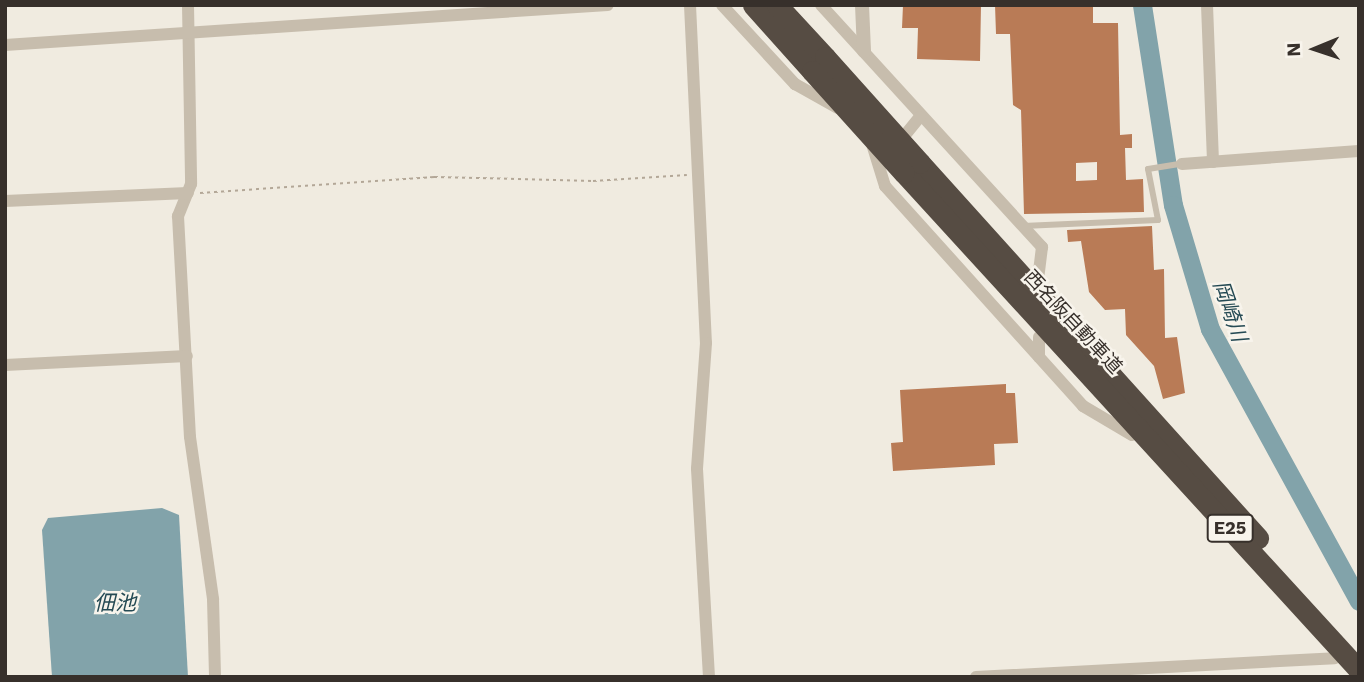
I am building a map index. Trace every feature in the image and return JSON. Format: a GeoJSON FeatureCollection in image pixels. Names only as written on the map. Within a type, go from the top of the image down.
{"type":"FeatureCollection","features":[{"type":"Feature","properties":{"kind":"highway","name":"西名阪自動車道"},"geometry":{"type":"LineString","coordinates":[[753,5],[818,64],[1106,380],[1359,649]]}},
{"type":"Feature","properties":{"kind":"highway","name":"西名阪自動車道"},"geometry":{"type":"LineString","coordinates":[[777,5],[818,64]]}},
{"type":"Feature","properties":{"kind":"highway","name":"西名阪自動車道"},"geometry":{"type":"LineString","coordinates":[[1106,380],[1359,670]]}},
{"type":"Feature","properties":{"kind":"street"},"geometry":{"type":"LineString","coordinates":[[188,5],[185,32],[188,193],[178,216],[187,356],[215,677]]}},
{"type":"Feature","properties":{"kind":"street"},"geometry":{"type":"LineString","coordinates":[[5,45],[141,40],[185,32],[608,5]]}},
{"type":"Feature","properties":{"kind":"street"},"geometry":{"type":"LineString","coordinates":[[690,5],[706,343],[697,469],[709,677]]}},
{"type":"Feature","properties":{"kind":"street"},"geometry":{"type":"LineString","coordinates":[[722,5],[795,84],[838,108],[871,142],[884,186],[1089,412],[1129,431],[1351,677]]}},
{"type":"Feature","properties":{"kind":"street"},"geometry":{"type":"LineString","coordinates":[[821,5],[920,117],[1042,247],[1038,278]]}},
{"type":"Feature","properties":{"kind":"street"},"geometry":{"type":"LineString","coordinates":[[828,5],[836,5]]}},
{"type":"Feature","properties":{"kind":"street"},"geometry":{"type":"LineString","coordinates":[[862,5],[864,51]]}},
{"type":"Feature","properties":{"kind":"street"},"geometry":{"type":"LineString","coordinates":[[1207,5],[1213,162]]}},
{"type":"Feature","properties":{"kind":"street"},"geometry":{"type":"LineString","coordinates":[[879,167],[920,117]]}},
{"type":"Feature","properties":{"kind":"street"},"geometry":{"type":"LineString","coordinates":[[1182,164],[1359,151]]}},
{"type":"Feature","properties":{"kind":"street"},"geometry":{"type":"LineString","coordinates":[[5,201],[188,193]]}},
{"type":"Feature","properties":{"kind":"street"},"geometry":{"type":"LineString","coordinates":[[1038,357],[1039,337]]}},
{"type":"Feature","properties":{"kind":"street"},"geometry":{"type":"LineString","coordinates":[[5,365],[187,356]]}},
{"type":"Feature","properties":{"kind":"street"},"geometry":{"type":"LineString","coordinates":[[976,677],[1334,658]]}},
{"type":"Feature","properties":{"kind":"lane"},"geometry":{"type":"LineString","coordinates":[[1021,227],[1158,220],[1151,169],[1182,164]]}},
{"type":"Feature","properties":{"kind":"path"},"geometry":{"type":"LineString","coordinates":[[188,193],[434,177],[593,181],[698,174]]}},
{"type":"Feature","properties":{"kind":"water","name":"佃池"},"geometry":{"type":"Polygon","coordinates":[[[162,508],[179,515],[188,677],[52,677],[42,530],[48,518],[162,508]]]}},
{"type":"Feature","properties":{"kind":"building"},"geometry":{"type":"Polygon","coordinates":[[[903,5],[981,5],[980,61],[917,59],[918,28],[902,28],[903,5]]]}},
{"type":"Feature","properties":{"kind":"building"},"geometry":{"type":"Polygon","coordinates":[[[995,5],[1093,5],[1093,23],[1118,23],[1120,135],[1132,134],[1132,148],[1125,148],[1126,180],[1143,179],[1144,212],[1024,214],[1021,110],[1013,105],[1010,34],[996,34],[995,5]],[[1097,162],[1076,163],[1076,181],[1097,180],[1097,162]]]}},
{"type":"Feature","properties":{"kind":"building"},"geometry":{"type":"Polygon","coordinates":[[[1152,226],[1154,270],[1164,269],[1165,338],[1177,337],[1185,393],[1163,399],[1154,366],[1126,335],[1125,309],[1105,310],[1089,292],[1081,241],[1068,242],[1067,230],[1152,226]]]}},
{"type":"Feature","properties":{"kind":"building"},"geometry":{"type":"Polygon","coordinates":[[[1006,384],[1006,393],[1015,393],[1018,443],[994,444],[995,465],[893,471],[891,443],[903,442],[900,390],[1006,384]]]}},
{"type":"Feature","properties":{"kind":"waterway","name":"岡崎川"},"geometry":{"type":"LineString","coordinates":[[1142,5],[1173,205],[1210,329],[1359,601]]}}]}
